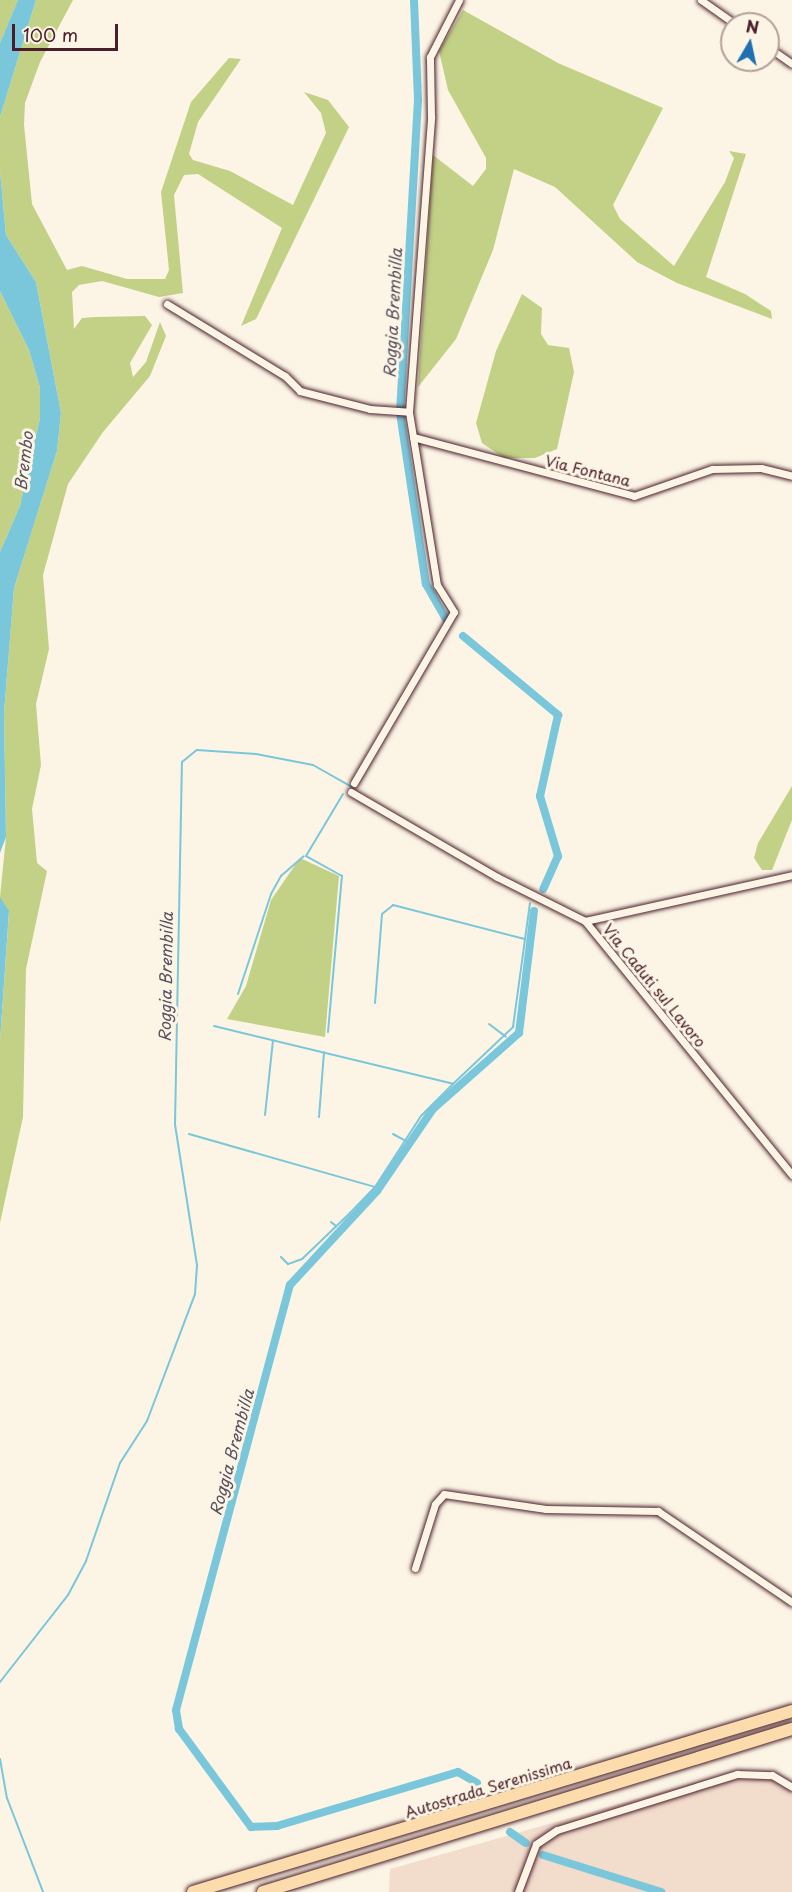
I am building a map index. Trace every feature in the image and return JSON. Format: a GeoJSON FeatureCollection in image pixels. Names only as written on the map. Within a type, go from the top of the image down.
{"type":"FeatureCollection","features":[{"type":"Feature","properties":{"kind":"highway","name":"Autostrada Serenissima"},"geometry":{"type":"LineString","coordinates":[[192,1892],[792,1711]]}},
{"type":"Feature","properties":{"kind":"highway"},"geometry":{"type":"LineString","coordinates":[[263,1892],[792,1729]]}},
{"type":"Feature","properties":{"kind":"street"},"geometry":{"type":"LineString","coordinates":[[354,783],[454,612],[437,585],[407,412],[431,117],[429,57],[459,0]]}},
{"type":"Feature","properties":{"kind":"street"},"geometry":{"type":"LineString","coordinates":[[701,0],[720,13]]}},
{"type":"Feature","properties":{"kind":"street"},"geometry":{"type":"LineString","coordinates":[[166,304],[285,376],[300,391],[394,413],[407,412]]}},
{"type":"Feature","properties":{"kind":"street","name":"Via Fontana"},"geometry":{"type":"LineString","coordinates":[[413,437],[634,496],[712,469],[761,468],[792,476]]}},
{"type":"Feature","properties":{"kind":"street"},"geometry":{"type":"LineString","coordinates":[[351,792],[497,878],[585,921]]}},
{"type":"Feature","properties":{"kind":"street","name":"Via Caduti sul Lavoro"},"geometry":{"type":"LineString","coordinates":[[792,875],[585,921],[792,1175]]}},
{"type":"Feature","properties":{"kind":"street"},"geometry":{"type":"LineString","coordinates":[[415,1568],[435,1504],[444,1494],[546,1509],[658,1511],[792,1602]]}},
{"type":"Feature","properties":{"kind":"street"},"geometry":{"type":"LineString","coordinates":[[518,1892],[536,1844],[557,1830],[737,1774],[772,1775],[792,1787]]}},
{"type":"Feature","properties":{"kind":"shaded area"},"geometry":{"type":"Polygon","coordinates":[[[714,1777],[772,1779],[792,1787],[792,1892],[389,1892],[390,1869],[714,1777]]]}},
{"type":"Feature","properties":{"kind":"green space"},"geometry":{"type":"Polygon","coordinates":[[[0,0],[18,0],[0,43],[0,0]]]}},
{"type":"Feature","properties":{"kind":"green space"},"geometry":{"type":"Polygon","coordinates":[[[36,0],[73,0],[40,62],[25,103],[24,125],[32,204],[67,270],[82,266],[127,279],[165,279],[169,270],[161,192],[191,102],[229,58],[241,59],[198,122],[189,154],[193,160],[230,171],[293,205],[326,133],[321,113],[304,92],[328,100],[349,127],[256,319],[241,326],[282,228],[198,174],[184,175],[174,195],[183,293],[159,297],[102,281],[79,285],[72,292],[74,329],[82,318],[95,317],[145,316],[152,325],[130,363],[133,377],[146,362],[160,322],[166,336],[150,376],[103,432],[68,484],[43,575],[49,649],[36,704],[41,765],[32,809],[37,863],[47,871],[26,969],[23,1117],[0,1223],[0,1041],[9,912],[0,897],[6,837],[4,713],[14,588],[57,451],[61,413],[36,282],[6,235],[0,171],[0,117],[36,0]]]}},
{"type":"Feature","properties":{"kind":"green space"},"geometry":{"type":"Polygon","coordinates":[[[463,10],[558,63],[663,108],[613,205],[620,219],[674,266],[725,182],[734,158],[729,151],[746,154],[706,277],[745,294],[771,311],[772,319],[677,283],[637,262],[555,187],[514,169],[493,250],[456,339],[418,387],[433,155],[473,186],[486,169],[486,158],[448,90],[439,51],[463,10]]]}},
{"type":"Feature","properties":{"kind":"green space"},"geometry":{"type":"Polygon","coordinates":[[[0,291],[29,350],[40,388],[40,418],[20,506],[0,552],[0,291]]]}},
{"type":"Feature","properties":{"kind":"green space"},"geometry":{"type":"Polygon","coordinates":[[[522,294],[542,308],[541,334],[548,345],[569,348],[574,372],[557,449],[535,458],[504,458],[482,443],[476,423],[496,351],[522,294]]]}},
{"type":"Feature","properties":{"kind":"green space"},"geometry":{"type":"Polygon","coordinates":[[[792,786],[792,820],[772,870],[762,870],[754,858],[758,843],[792,786]]]}},
{"type":"Feature","properties":{"kind":"green space"},"geometry":{"type":"Polygon","coordinates":[[[300,858],[339,876],[325,1037],[227,1019],[246,986],[271,900],[300,858]]]}},
{"type":"Feature","properties":{"kind":"water"},"geometry":{"type":"Polygon","coordinates":[[[18,0],[36,0],[0,117],[0,43],[18,0]]]}},
{"type":"Feature","properties":{"kind":"water"},"geometry":{"type":"Polygon","coordinates":[[[0,171],[6,235],[36,282],[61,413],[57,451],[14,588],[4,713],[6,837],[0,853],[0,552],[20,506],[40,418],[40,388],[29,350],[0,291],[0,171]]]}},
{"type":"Feature","properties":{"kind":"water"},"geometry":{"type":"Polygon","coordinates":[[[0,897],[9,911],[0,1041],[0,897]]]}},
{"type":"Feature","properties":{"kind":"waterway","name":"Roggia Brembilla"},"geometry":{"type":"LineString","coordinates":[[414,0],[418,100],[400,413],[426,584],[447,621]]}},
{"type":"Feature","properties":{"kind":"waterway","name":"Roggia Brembilla"},"geometry":{"type":"LineString","coordinates":[[463,636],[558,715],[540,796],[558,856],[543,889]]}},
{"type":"Feature","properties":{"kind":"waterway","name":"Roggia Brembilla"},"geometry":{"type":"LineString","coordinates":[[0,1682],[68,1595],[86,1561],[120,1463],[147,1421],[195,1294],[197,1265],[175,1124],[182,762],[197,750],[256,754],[313,765],[352,787]]}},
{"type":"Feature","properties":{"kind":"waterway"},"geometry":{"type":"LineString","coordinates":[[328,1032],[342,876],[306,856],[343,794]]}},
{"type":"Feature","properties":{"kind":"waterway"},"geometry":{"type":"LineString","coordinates":[[238,994],[271,894],[281,876],[304,856]]}},
{"type":"Feature","properties":{"kind":"waterway"},"geometry":{"type":"LineString","coordinates":[[453,1084],[513,1027],[530,903]]}},
{"type":"Feature","properties":{"kind":"waterway"},"geometry":{"type":"LineString","coordinates":[[375,1003],[382,914],[393,905],[524,939]]}},
{"type":"Feature","properties":{"kind":"waterway","name":"Roggia Brembilla"},"geometry":{"type":"LineString","coordinates":[[477,1783],[458,1772],[277,1826],[251,1827],[179,1729],[176,1710],[290,1285],[377,1191],[433,1109],[519,1033],[534,911]]}},
{"type":"Feature","properties":{"kind":"waterway"},"geometry":{"type":"LineString","coordinates":[[489,1024],[506,1037]]}},
{"type":"Feature","properties":{"kind":"waterway"},"geometry":{"type":"LineString","coordinates":[[214,1026],[453,1084],[421,1116],[375,1187],[350,1213],[302,1259],[288,1264],[281,1257]]}},
{"type":"Feature","properties":{"kind":"waterway"},"geometry":{"type":"LineString","coordinates":[[265,1115],[273,1040]]}},
{"type":"Feature","properties":{"kind":"waterway"},"geometry":{"type":"LineString","coordinates":[[319,1117],[324,1052]]}},
{"type":"Feature","properties":{"kind":"waterway"},"geometry":{"type":"LineString","coordinates":[[189,1134],[375,1187]]}},
{"type":"Feature","properties":{"kind":"waterway"},"geometry":{"type":"LineString","coordinates":[[393,1134],[406,1141]]}},
{"type":"Feature","properties":{"kind":"waterway"},"geometry":{"type":"LineString","coordinates":[[331,1222],[336,1226]]}},
{"type":"Feature","properties":{"kind":"waterway","name":"Roggia Brembilla"},"geometry":{"type":"LineString","coordinates":[[0,1759],[7,1798],[43,1892]]}},
{"type":"Feature","properties":{"kind":"waterway","name":"Roggia Brembilla"},"geometry":{"type":"LineString","coordinates":[[510,1832],[526,1843]]}},
{"type":"Feature","properties":{"kind":"waterway","name":"Roggia Brembilla"},"geometry":{"type":"LineString","coordinates":[[543,1855],[661,1892]]}},
{"type":"Feature","properties":{"kind":"water label","name":"Brembo"},"geometry":{"type":"Point","coordinates":[23,461]}}]}
